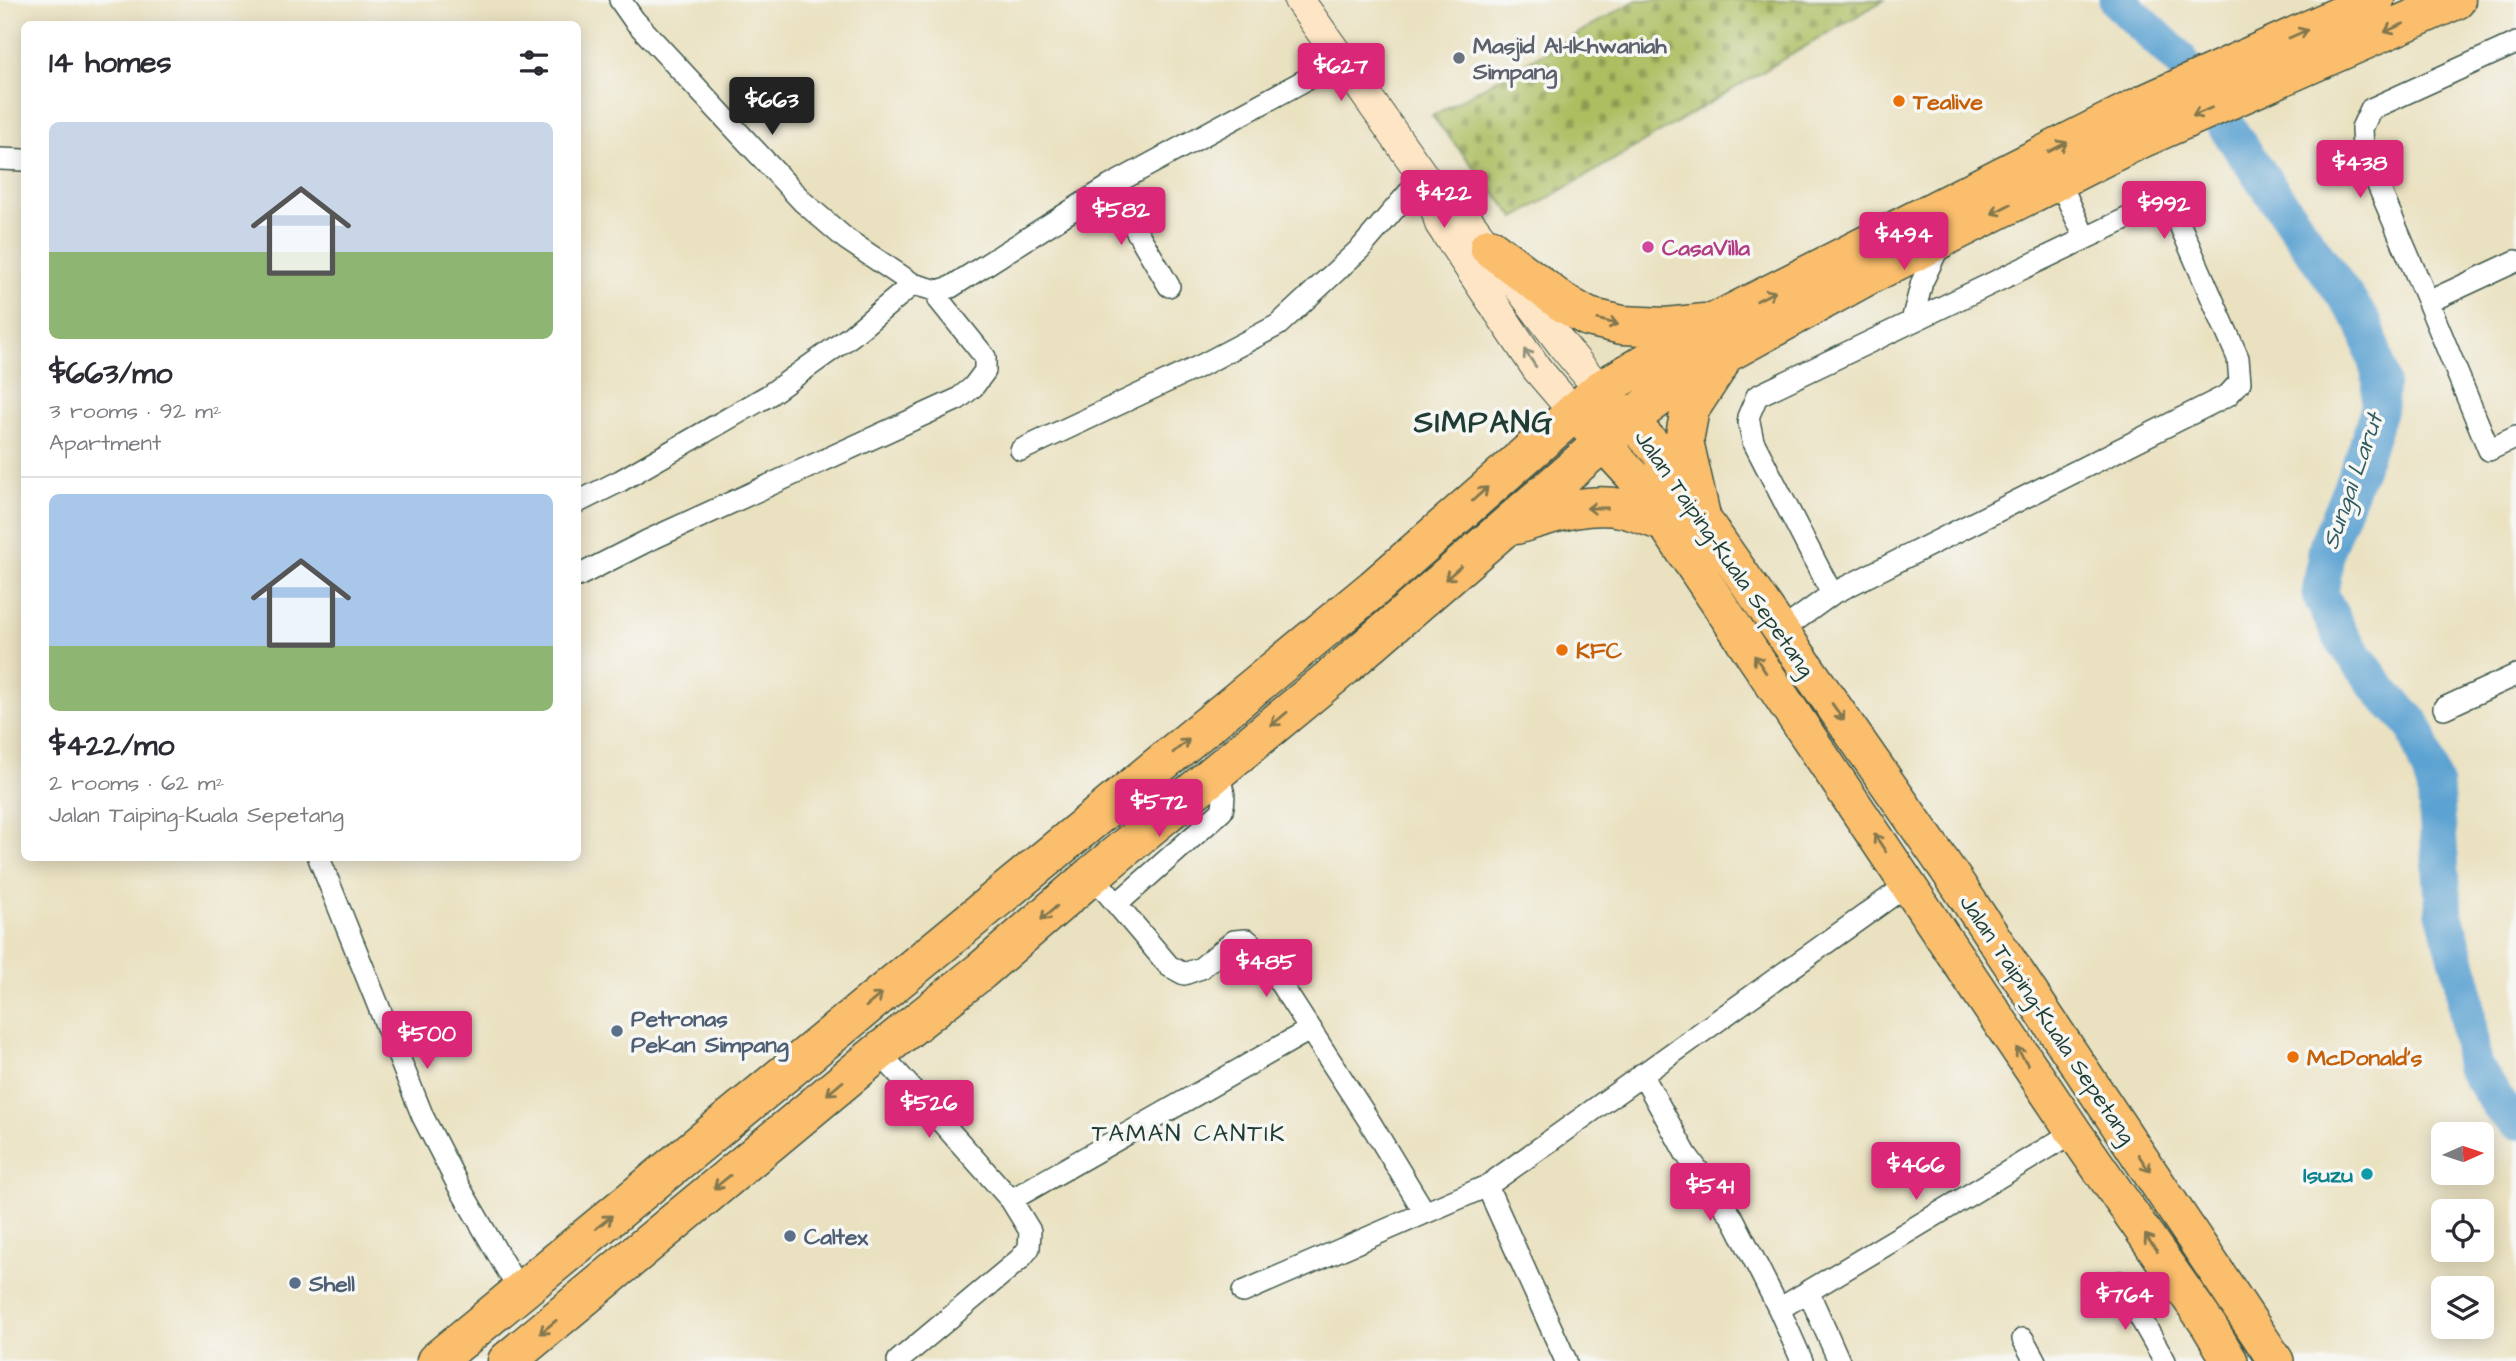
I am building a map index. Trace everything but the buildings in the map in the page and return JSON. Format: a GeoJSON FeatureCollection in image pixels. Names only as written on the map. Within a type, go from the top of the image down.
{"type":"FeatureCollection","features":[{"type":"Feature","properties":{"kind":"highway"},"geometry":{"type":"LineString","coordinates":[[2242,77],[2375,0]]}},
{"type":"Feature","properties":{"kind":"highway"},"geometry":{"type":"LineString","coordinates":[[508,1360],[879,1052],[981,971],[1092,875],[1345,666],[1616,431],[1677,384],[1719,339],[2150,118],[2242,77],[2456,0]]}},
{"type":"Feature","properties":{"kind":"highway"},"geometry":{"type":"LineString","coordinates":[[436,1361],[1374,588],[1586,401],[1719,339],[1867,276],[1942,239],[2059,180],[2150,118]]}},
{"type":"Feature","properties":{"kind":"highway"},"geometry":{"type":"LineString","coordinates":[[1489,247],[1562,302],[1588,317],[1622,325],[1666,327],[1719,339]]}},
{"type":"Feature","properties":{"kind":"highway"},"geometry":{"type":"LineString","coordinates":[[1701,516],[1684,441],[1690,409],[1719,339]]}},
{"type":"Feature","properties":{"kind":"highway"},"geometry":{"type":"LineString","coordinates":[[1505,528],[1563,511],[1588,507],[1619,508],[1664,522]]}},
{"type":"Feature","properties":{"kind":"highway"},"geometry":{"type":"LineString","coordinates":[[565,1254],[559,1269],[559,1283],[564,1291],[574,1296],[590,1293]]}},
{"type":"Feature","properties":{"kind":"highway"},"geometry":{"type":"LineString","coordinates":[[476,1328],[500,1323],[509,1326],[514,1339],[508,1360]]}},
{"type":"Feature","properties":{"kind":"main road"},"geometry":{"type":"LineString","coordinates":[[1299,0],[1426,180]]}},
{"type":"Feature","properties":{"kind":"main road","name":"Jalan Taiping-Kuala Sepetang"},"geometry":{"type":"LineString","coordinates":[[1426,180],[1458,207],[1564,347],[1586,401]]}},
{"type":"Feature","properties":{"kind":"main road","name":"Jalan Taiping-Kuala Sepetang"},"geometry":{"type":"LineString","coordinates":[[1426,180],[1440,224],[1537,369],[1586,401],[1616,431],[1657,449],[1956,882],[2276,1361]]}},
{"type":"Feature","properties":{"kind":"main road","name":"Jalan Taiping-Kuala Sepetang"},"geometry":{"type":"LineString","coordinates":[[1616,431],[1633,475],[1664,522],[2074,1132],[2209,1326],[2230,1361]]}},
{"type":"Feature","properties":{"kind":"street"},"geometry":{"type":"LineString","coordinates":[[620,0],[634,20],[803,202],[846,239],[913,284],[938,290],[951,286],[1110,186],[1342,60]]}},
{"type":"Feature","properties":{"kind":"street"},"geometry":{"type":"LineString","coordinates":[[2516,43],[2371,109],[2362,128],[2363,150],[2489,450],[2516,437]]}},
{"type":"Feature","properties":{"kind":"street"},"geometry":{"type":"LineString","coordinates":[[0,159],[21,160]]}},
{"type":"Feature","properties":{"kind":"street"},"geometry":{"type":"LineString","coordinates":[[1021,450],[1202,365],[1278,325],[1361,248],[1426,180]]}},
{"type":"Feature","properties":{"kind":"street"},"geometry":{"type":"LineString","coordinates":[[2059,180],[2085,238]]}},
{"type":"Feature","properties":{"kind":"street"},"geometry":{"type":"LineString","coordinates":[[1110,186],[1169,286]]}},
{"type":"Feature","properties":{"kind":"street"},"geometry":{"type":"LineString","coordinates":[[1781,631],[1832,594],[2228,395],[2240,382],[2238,358],[2176,216],[2166,209],[2153,206],[1758,396],[1748,417],[1753,441],[1832,594]]}},
{"type":"Feature","properties":{"kind":"street"},"geometry":{"type":"LineString","coordinates":[[1912,321],[1922,282],[1942,239]]}},
{"type":"Feature","properties":{"kind":"street"},"geometry":{"type":"LineString","coordinates":[[2428,302],[2516,261]]}},
{"type":"Feature","properties":{"kind":"street"},"geometry":{"type":"LineString","coordinates":[[581,500],[769,395],[852,336],[913,284]]}},
{"type":"Feature","properties":{"kind":"street"},"geometry":{"type":"LineString","coordinates":[[581,574],[958,399],[973,387],[985,371],[985,357],[939,300],[938,290]]}},
{"type":"Feature","properties":{"kind":"street"},"geometry":{"type":"LineString","coordinates":[[2444,708],[2516,675]]}},
{"type":"Feature","properties":{"kind":"street"},"geometry":{"type":"LineString","coordinates":[[1117,904],[1222,811],[1226,799],[1222,785],[1214,774]]}},
{"type":"Feature","properties":{"kind":"street"},"geometry":{"type":"LineString","coordinates":[[320,861],[423,1117],[458,1185],[520,1292]]}},
{"type":"Feature","properties":{"kind":"street"},"geometry":{"type":"LineString","coordinates":[[1092,875],[1169,966],[1184,974],[1201,968],[1234,941],[1247,940],[1261,952],[1425,1213]]}},
{"type":"Feature","properties":{"kind":"street"},"geometry":{"type":"LineString","coordinates":[[1243,1292],[1486,1186],[1907,885]]}},
{"type":"Feature","properties":{"kind":"street"},"geometry":{"type":"LineString","coordinates":[[1011,1200],[1311,1029]]}},
{"type":"Feature","properties":{"kind":"street"},"geometry":{"type":"LineString","coordinates":[[879,1052],[1011,1200],[1030,1231],[1029,1248],[1020,1259],[898,1361]]}},
{"type":"Feature","properties":{"kind":"street"},"geometry":{"type":"LineString","coordinates":[[1642,1074],[1686,1154],[1734,1220],[1802,1361]]}},
{"type":"Feature","properties":{"kind":"street"},"geometry":{"type":"LineString","coordinates":[[1779,1309],[2074,1132]]}},
{"type":"Feature","properties":{"kind":"street"},"geometry":{"type":"LineString","coordinates":[[1486,1186],[1566,1361]]}},
{"type":"Feature","properties":{"kind":"street"},"geometry":{"type":"LineString","coordinates":[[2120,1282],[2165,1361]]}},
{"type":"Feature","properties":{"kind":"street"},"geometry":{"type":"LineString","coordinates":[[1808,1292],[1839,1361]]}},
{"type":"Feature","properties":{"kind":"street"},"geometry":{"type":"LineString","coordinates":[[2023,1339],[2035,1361]]}},
{"type":"Feature","properties":{"kind":"green space"},"geometry":{"type":"Polygon","coordinates":[[[1637,0],[1884,0],[1515,218],[1432,116],[1637,0]]]}},
{"type":"Feature","properties":{"kind":"waterway","name":"Sungai Larut"},"geometry":{"type":"LineString","coordinates":[[2117,0],[2179,59],[2365,325],[2381,379],[2379,408],[2364,455],[2327,546],[2320,594],[2341,637],[2384,695],[2414,725],[2435,787],[2444,913],[2463,979],[2473,1065],[2503,1110],[2516,1121]]}},
{"type":"Feature","properties":{"kind":"place","name":"Masjid Al-Ikhwaniah Simpang"},"geometry":{"type":"Point","coordinates":[1459,58]}},
{"type":"Feature","properties":{"kind":"place","name":"Tealive"},"geometry":{"type":"Point","coordinates":[1899,101]}},
{"type":"Feature","properties":{"kind":"place","name":"CasaVilla"},"geometry":{"type":"Point","coordinates":[1648,247]}},
{"type":"Feature","properties":{"kind":"place","name":"KFC"},"geometry":{"type":"Point","coordinates":[1562,650]}},
{"type":"Feature","properties":{"kind":"place","name":"Petronas Pekan Simpang"},"geometry":{"type":"Point","coordinates":[617,1031]}},
{"type":"Feature","properties":{"kind":"place","name":"McDonald's"},"geometry":{"type":"Point","coordinates":[2293,1057]}},
{"type":"Feature","properties":{"kind":"place","name":"Isuzu"},"geometry":{"type":"Point","coordinates":[2367,1174]}},
{"type":"Feature","properties":{"kind":"place","name":"Caltex"},"geometry":{"type":"Point","coordinates":[790,1236]}},
{"type":"Feature","properties":{"kind":"place","name":"Shell"},"geometry":{"type":"Point","coordinates":[295,1283]}},
{"type":"Feature","properties":{"kind":"district","name":"SIMPANG"},"geometry":{"type":"Point","coordinates":[1484,422]}},
{"type":"Feature","properties":{"kind":"district","name":"TAMAN CANTIK"},"geometry":{"type":"Point","coordinates":[1189,1133]}}]}
